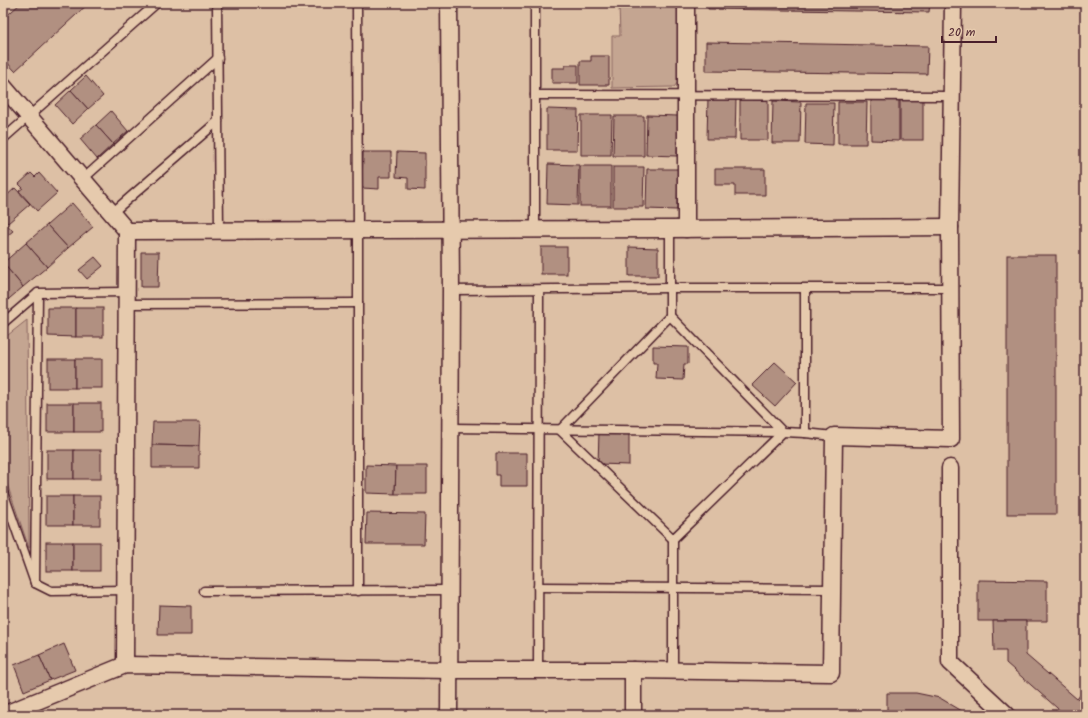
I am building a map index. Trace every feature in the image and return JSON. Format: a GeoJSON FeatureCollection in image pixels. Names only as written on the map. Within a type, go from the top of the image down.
{"type":"FeatureCollection","features":[{"type":"Feature","properties":{"kind":"street"},"geometry":{"type":"LineString","coordinates":[[449,3],[451,229],[449,715]]}},
{"type":"Feature","properties":{"kind":"street"},"geometry":{"type":"LineString","coordinates":[[686,3],[686,229]]}},
{"type":"Feature","properties":{"kind":"street"},"geometry":{"type":"LineString","coordinates":[[3,715],[125,664],[449,670],[633,670],[831,673],[834,436],[951,439],[950,227],[953,3]]}},
{"type":"Feature","properties":{"kind":"street"},"geometry":{"type":"LineString","coordinates":[[3,86],[127,231],[125,664]]}},
{"type":"Feature","properties":{"kind":"street"},"geometry":{"type":"LineString","coordinates":[[127,231],[950,227]]}},
{"type":"Feature","properties":{"kind":"street"},"geometry":{"type":"LineString","coordinates":[[950,468],[950,662],[1007,715]]}},
{"type":"Feature","properties":{"kind":"street"},"geometry":{"type":"LineString","coordinates":[[633,670],[633,715]]}},
{"type":"Feature","properties":{"kind":"lane"},"geometry":{"type":"LineString","coordinates":[[3,139],[157,3]]}},
{"type":"Feature","properties":{"kind":"lane"},"geometry":{"type":"LineString","coordinates":[[217,3],[219,231]]}},
{"type":"Feature","properties":{"kind":"lane"},"geometry":{"type":"LineString","coordinates":[[357,3],[358,591]]}},
{"type":"Feature","properties":{"kind":"lane"},"geometry":{"type":"LineString","coordinates":[[535,3],[535,229]]}},
{"type":"Feature","properties":{"kind":"lane"},"geometry":{"type":"LineString","coordinates":[[83,179],[218,58]]}},
{"type":"Feature","properties":{"kind":"lane"},"geometry":{"type":"LineString","coordinates":[[535,95],[952,96]]}},
{"type":"Feature","properties":{"kind":"lane"},"geometry":{"type":"LineString","coordinates":[[112,213],[218,121]]}},
{"type":"Feature","properties":{"kind":"lane"},"geometry":{"type":"LineString","coordinates":[[560,430],[670,316],[670,229]]}},
{"type":"Feature","properties":{"kind":"lane"},"geometry":{"type":"LineString","coordinates":[[451,290],[950,288]]}},
{"type":"Feature","properties":{"kind":"lane"},"geometry":{"type":"LineString","coordinates":[[805,289],[805,433]]}},
{"type":"Feature","properties":{"kind":"lane"},"geometry":{"type":"LineString","coordinates":[[538,670],[539,290]]}},
{"type":"Feature","properties":{"kind":"lane"},"geometry":{"type":"LineString","coordinates":[[3,323],[38,293],[127,298],[358,303]]}},
{"type":"Feature","properties":{"kind":"lane"},"geometry":{"type":"LineString","coordinates":[[36,583],[38,293]]}},
{"type":"Feature","properties":{"kind":"lane"},"geometry":{"type":"LineString","coordinates":[[670,316],[783,432]]}},
{"type":"Feature","properties":{"kind":"lane"},"geometry":{"type":"LineString","coordinates":[[451,428],[783,432],[834,436]]}},
{"type":"Feature","properties":{"kind":"lane"},"geometry":{"type":"LineString","coordinates":[[560,430],[673,539]]}},
{"type":"Feature","properties":{"kind":"lane"},"geometry":{"type":"LineString","coordinates":[[673,671],[673,539],[783,432]]}},
{"type":"Feature","properties":{"kind":"lane"},"geometry":{"type":"LineString","coordinates":[[3,492],[36,583],[51,591],[126,590]]}},
{"type":"Feature","properties":{"kind":"lane"},"geometry":{"type":"LineString","coordinates":[[538,587],[832,589]]}},
{"type":"Feature","properties":{"kind":"lane"},"geometry":{"type":"LineString","coordinates":[[204,591],[450,590]]}},
{"type":"Feature","properties":{"kind":"shaded area"},"geometry":{"type":"Polygon","coordinates":[[[619,3],[681,3],[682,77],[674,87],[612,88],[612,36],[620,36],[619,3]]]}},
{"type":"Feature","properties":{"kind":"shaded area"},"geometry":{"type":"Polygon","coordinates":[[[27,320],[29,548],[3,472],[3,339],[27,320]]]}},
{"type":"Feature","properties":{"kind":"building"},"geometry":{"type":"Polygon","coordinates":[[[21,3],[89,3],[15,71],[3,58],[3,19],[21,3]]]}},
{"type":"Feature","properties":{"kind":"building"},"geometry":{"type":"Polygon","coordinates":[[[708,3],[930,3],[929,12],[708,9],[708,3]]]}},
{"type":"Feature","properties":{"kind":"building"},"geometry":{"type":"Polygon","coordinates":[[[706,42],[928,46],[927,74],[706,71],[706,42]]]}},
{"type":"Feature","properties":{"kind":"building"},"geometry":{"type":"Polygon","coordinates":[[[591,56],[609,56],[609,85],[580,85],[580,61],[591,61],[591,56]]]}},
{"type":"Feature","properties":{"kind":"building"},"geometry":{"type":"Polygon","coordinates":[[[565,65],[578,65],[578,83],[552,83],[552,68],[565,68],[565,65]]]}},
{"type":"Feature","properties":{"kind":"building"},"geometry":{"type":"Polygon","coordinates":[[[86,76],[103,96],[88,109],[71,90],[86,76]]]}},
{"type":"Feature","properties":{"kind":"building"},"geometry":{"type":"Polygon","coordinates":[[[71,90],[88,109],[72,124],[55,105],[71,90]]]}},
{"type":"Feature","properties":{"kind":"building"},"geometry":{"type":"Polygon","coordinates":[[[708,97],[736,98],[735,139],[707,139],[708,97]]]}},
{"type":"Feature","properties":{"kind":"building"},"geometry":{"type":"Polygon","coordinates":[[[740,98],[768,99],[768,140],[740,140],[740,98]]]}},
{"type":"Feature","properties":{"kind":"building"},"geometry":{"type":"Polygon","coordinates":[[[871,99],[899,99],[899,141],[871,140],[871,99]]]}},
{"type":"Feature","properties":{"kind":"building"},"geometry":{"type":"Polygon","coordinates":[[[900,100],[923,100],[923,140],[900,140],[900,100]]]}},
{"type":"Feature","properties":{"kind":"building"},"geometry":{"type":"Polygon","coordinates":[[[773,101],[801,102],[800,143],[772,143],[773,101]]]}},
{"type":"Feature","properties":{"kind":"building"},"geometry":{"type":"Polygon","coordinates":[[[838,102],[867,102],[866,144],[838,144],[838,102]]]}},
{"type":"Feature","properties":{"kind":"building"},"geometry":{"type":"Polygon","coordinates":[[[806,103],[834,103],[833,145],[805,144],[806,103]]]}},
{"type":"Feature","properties":{"kind":"building"},"geometry":{"type":"Polygon","coordinates":[[[547,109],[578,110],[577,150],[547,150],[547,109]]]}},
{"type":"Feature","properties":{"kind":"building"},"geometry":{"type":"Polygon","coordinates":[[[111,111],[128,131],[113,144],[96,125],[111,111]]]}},
{"type":"Feature","properties":{"kind":"building"},"geometry":{"type":"Polygon","coordinates":[[[581,115],[612,115],[611,155],[581,155],[581,115]]]}},
{"type":"Feature","properties":{"kind":"building"},"geometry":{"type":"Polygon","coordinates":[[[647,115],[678,116],[677,156],[646,155],[647,115]]]}},
{"type":"Feature","properties":{"kind":"building"},"geometry":{"type":"Polygon","coordinates":[[[614,116],[644,116],[644,156],[613,156],[614,116]]]}},
{"type":"Feature","properties":{"kind":"building"},"geometry":{"type":"Polygon","coordinates":[[[96,125],[113,144],[97,159],[80,139],[96,125]]]}},
{"type":"Feature","properties":{"kind":"building"},"geometry":{"type":"Polygon","coordinates":[[[363,152],[391,152],[391,177],[379,177],[379,189],[362,188],[363,152]]]}},
{"type":"Feature","properties":{"kind":"building"},"geometry":{"type":"Polygon","coordinates":[[[397,152],[425,153],[425,190],[408,189],[408,178],[396,177],[397,152]]]}},
{"type":"Feature","properties":{"kind":"building"},"geometry":{"type":"Polygon","coordinates":[[[548,164],[579,165],[578,205],[547,204],[548,164]]]}},
{"type":"Feature","properties":{"kind":"building"},"geometry":{"type":"Polygon","coordinates":[[[580,166],[611,166],[611,206],[580,206],[580,166]]]}},
{"type":"Feature","properties":{"kind":"building"},"geometry":{"type":"Polygon","coordinates":[[[613,167],[644,167],[643,207],[613,207],[613,167]]]}},
{"type":"Feature","properties":{"kind":"building"},"geometry":{"type":"Polygon","coordinates":[[[647,169],[678,169],[677,210],[646,209],[647,169]]]}},
{"type":"Feature","properties":{"kind":"building"},"geometry":{"type":"Polygon","coordinates":[[[715,169],[765,169],[765,195],[735,195],[735,185],[715,185],[715,169]]]}},
{"type":"Feature","properties":{"kind":"building"},"geometry":{"type":"Polygon","coordinates":[[[31,173],[35,177],[39,173],[57,193],[37,211],[19,191],[23,188],[19,184],[31,173]]]}},
{"type":"Feature","properties":{"kind":"building"},"geometry":{"type":"Polygon","coordinates":[[[15,188],[30,204],[8,223],[3,218],[3,199],[15,188]]]}},
{"type":"Feature","properties":{"kind":"building"},"geometry":{"type":"Polygon","coordinates":[[[72,203],[93,227],[68,248],[47,225],[72,203]]]}},
{"type":"Feature","properties":{"kind":"building"},"geometry":{"type":"Polygon","coordinates":[[[3,220],[13,231],[3,239],[3,220]]]}},
{"type":"Feature","properties":{"kind":"building"},"geometry":{"type":"Polygon","coordinates":[[[47,225],[68,248],[47,267],[26,243],[47,225]]]}},
{"type":"Feature","properties":{"kind":"building"},"geometry":{"type":"Polygon","coordinates":[[[26,243],[47,267],[23,287],[3,263],[26,243]]]}},
{"type":"Feature","properties":{"kind":"building"},"geometry":{"type":"Polygon","coordinates":[[[541,247],[567,247],[567,274],[541,274],[541,247]]]}},
{"type":"Feature","properties":{"kind":"building"},"geometry":{"type":"Polygon","coordinates":[[[629,247],[658,248],[658,276],[629,276],[629,247]]]}},
{"type":"Feature","properties":{"kind":"building"},"geometry":{"type":"Polygon","coordinates":[[[141,252],[159,252],[158,287],[141,287],[141,252]]]}},
{"type":"Feature","properties":{"kind":"building"},"geometry":{"type":"Polygon","coordinates":[[[1007,255],[1056,255],[1056,514],[1007,514],[1007,255]]]}},
{"type":"Feature","properties":{"kind":"building"},"geometry":{"type":"Polygon","coordinates":[[[95,257],[103,266],[87,279],[79,270],[95,257]]]}},
{"type":"Feature","properties":{"kind":"building"},"geometry":{"type":"Polygon","coordinates":[[[3,263],[23,287],[3,304],[3,263]]]}},
{"type":"Feature","properties":{"kind":"building"},"geometry":{"type":"Polygon","coordinates":[[[48,308],[76,308],[76,337],[48,336],[48,308]]]}},
{"type":"Feature","properties":{"kind":"building"},"geometry":{"type":"Polygon","coordinates":[[[76,308],[103,308],[103,337],[76,337],[76,308]]]}},
{"type":"Feature","properties":{"kind":"building"},"geometry":{"type":"Polygon","coordinates":[[[653,346],[688,347],[688,364],[684,364],[683,380],[656,379],[657,363],[653,363],[653,346]]]}},
{"type":"Feature","properties":{"kind":"building"},"geometry":{"type":"Polygon","coordinates":[[[48,359],[75,359],[75,388],[48,388],[48,359]]]}},
{"type":"Feature","properties":{"kind":"building"},"geometry":{"type":"Polygon","coordinates":[[[75,359],[102,359],[102,388],[75,388],[75,359]]]}},
{"type":"Feature","properties":{"kind":"building"},"geometry":{"type":"Polygon","coordinates":[[[775,362],[797,382],[775,406],[752,385],[775,362]]]}},
{"type":"Feature","properties":{"kind":"building"},"geometry":{"type":"Polygon","coordinates":[[[47,403],[74,403],[74,432],[47,432],[47,403]]]}},
{"type":"Feature","properties":{"kind":"building"},"geometry":{"type":"Polygon","coordinates":[[[74,403],[101,403],[101,432],[74,432],[74,403]]]}},
{"type":"Feature","properties":{"kind":"building"},"geometry":{"type":"Polygon","coordinates":[[[153,422],[200,422],[199,446],[152,445],[153,422]]]}},
{"type":"Feature","properties":{"kind":"building"},"geometry":{"type":"Polygon","coordinates":[[[599,432],[629,433],[629,465],[598,464],[599,432]]]}},
{"type":"Feature","properties":{"kind":"building"},"geometry":{"type":"Polygon","coordinates":[[[152,445],[199,446],[199,468],[152,468],[152,445]]]}},
{"type":"Feature","properties":{"kind":"building"},"geometry":{"type":"Polygon","coordinates":[[[47,450],[74,450],[74,479],[47,479],[47,450]]]}},
{"type":"Feature","properties":{"kind":"building"},"geometry":{"type":"Polygon","coordinates":[[[74,450],[101,450],[101,479],[74,479],[74,450]]]}},
{"type":"Feature","properties":{"kind":"building"},"geometry":{"type":"Polygon","coordinates":[[[496,453],[527,453],[527,486],[499,486],[499,475],[496,475],[496,453]]]}},
{"type":"Feature","properties":{"kind":"building"},"geometry":{"type":"Polygon","coordinates":[[[366,465],[396,466],[395,494],[366,493],[366,465]]]}},
{"type":"Feature","properties":{"kind":"building"},"geometry":{"type":"Polygon","coordinates":[[[396,466],[427,466],[427,494],[395,494],[396,466]]]}},
{"type":"Feature","properties":{"kind":"building"},"geometry":{"type":"Polygon","coordinates":[[[46,496],[73,496],[73,525],[46,525],[46,496]]]}},
{"type":"Feature","properties":{"kind":"building"},"geometry":{"type":"Polygon","coordinates":[[[73,496],[100,496],[100,525],[73,525],[73,496]]]}},
{"type":"Feature","properties":{"kind":"building"},"geometry":{"type":"Polygon","coordinates":[[[367,513],[425,514],[424,544],[366,544],[367,513]]]}},
{"type":"Feature","properties":{"kind":"building"},"geometry":{"type":"Polygon","coordinates":[[[46,542],[73,542],[73,571],[46,571],[46,542]]]}},
{"type":"Feature","properties":{"kind":"building"},"geometry":{"type":"Polygon","coordinates":[[[73,542],[100,542],[100,571],[73,571],[73,542]]]}},
{"type":"Feature","properties":{"kind":"building"},"geometry":{"type":"Polygon","coordinates":[[[978,580],[1047,581],[1047,621],[978,621],[978,580]]]}},
{"type":"Feature","properties":{"kind":"building"},"geometry":{"type":"Polygon","coordinates":[[[159,605],[191,606],[191,635],[158,635],[159,605]]]}},
{"type":"Feature","properties":{"kind":"building"},"geometry":{"type":"Polygon","coordinates":[[[993,621],[1026,621],[1026,655],[1077,699],[1085,689],[1085,715],[1065,715],[1006,663],[1006,651],[994,651],[993,621]]]}},
{"type":"Feature","properties":{"kind":"building"},"geometry":{"type":"Polygon","coordinates":[[[64,644],[75,670],[50,680],[39,655],[64,644]]]}},
{"type":"Feature","properties":{"kind":"building"},"geometry":{"type":"Polygon","coordinates":[[[39,655],[50,680],[24,691],[14,665],[39,655]]]}},
{"type":"Feature","properties":{"kind":"building"},"geometry":{"type":"Polygon","coordinates":[[[887,693],[916,693],[940,698],[966,715],[887,715],[887,693]]]}}]}
